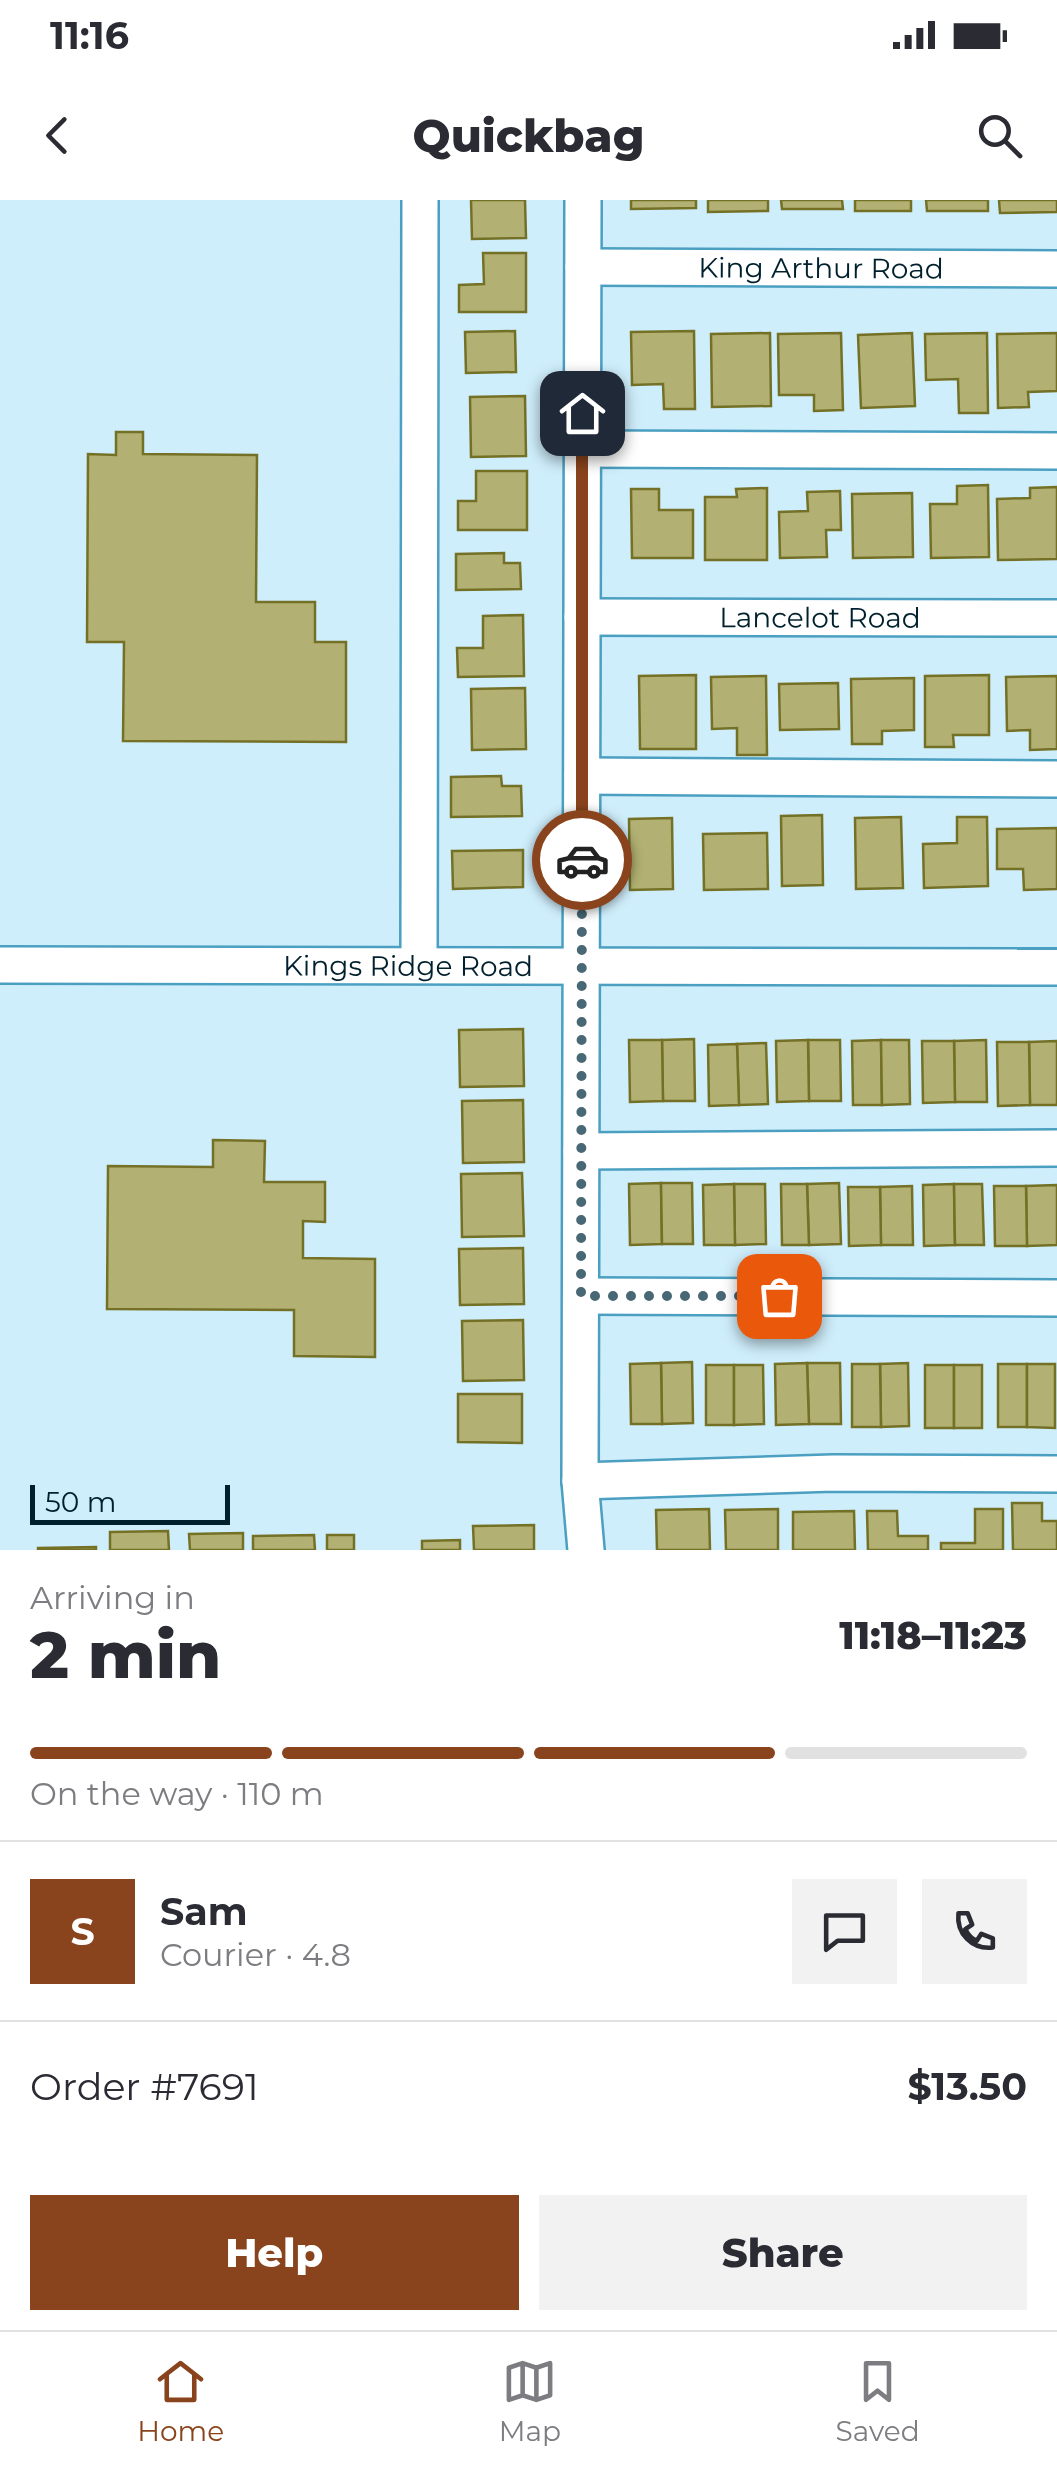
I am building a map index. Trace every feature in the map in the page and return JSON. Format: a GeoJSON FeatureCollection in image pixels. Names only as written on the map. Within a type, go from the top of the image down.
{"type":"FeatureCollection","features":[{"type":"Feature","properties":{"kind":"street"},"geometry":{"type":"LineString","coordinates":[[420,200],[420,965]]}},
{"type":"Feature","properties":{"kind":"street"},"geometry":{"type":"LineString","coordinates":[[583,200],[580,1514],[586,1550]]}},
{"type":"Feature","properties":{"kind":"street","name":"King Arthur Road"},"geometry":{"type":"LineString","coordinates":[[583,267],[1057,269]]}},
{"type":"Feature","properties":{"kind":"street"},"geometry":{"type":"LineString","coordinates":[[582,449],[1057,450]]}},
{"type":"Feature","properties":{"kind":"street","name":"Lancelot Road"},"geometry":{"type":"LineString","coordinates":[[582,617],[1057,618]]}},
{"type":"Feature","properties":{"kind":"street"},"geometry":{"type":"LineString","coordinates":[[582,776],[1057,779]]}},
{"type":"Feature","properties":{"kind":"street","name":"Kings Ridge Road"},"geometry":{"type":"LineString","coordinates":[[0,965],[1057,967]]}},
{"type":"Feature","properties":{"kind":"street"},"geometry":{"type":"LineString","coordinates":[[581,1151],[1057,1148]]}},
{"type":"Feature","properties":{"kind":"street"},"geometry":{"type":"LineString","coordinates":[[581,1296],[1057,1298]]}},
{"type":"Feature","properties":{"kind":"street"},"geometry":{"type":"LineString","coordinates":[[580,1481],[833,1473],[1057,1474]]}},
{"type":"Feature","properties":{"kind":"building"},"geometry":{"type":"Polygon","coordinates":[[[471,200],[525,200],[526,238],[472,239],[471,200]]]}},
{"type":"Feature","properties":{"kind":"building"},"geometry":{"type":"Polygon","coordinates":[[[631,200],[696,200],[696,208],[631,209],[631,200]]]}},
{"type":"Feature","properties":{"kind":"building"},"geometry":{"type":"Polygon","coordinates":[[[708,200],[768,200],[768,211],[708,212],[708,200]]]}},
{"type":"Feature","properties":{"kind":"building"},"geometry":{"type":"Polygon","coordinates":[[[781,200],[842,200],[843,209],[782,209],[781,200]]]}},
{"type":"Feature","properties":{"kind":"building"},"geometry":{"type":"Polygon","coordinates":[[[855,200],[911,200],[911,211],[855,211],[855,200]]]}},
{"type":"Feature","properties":{"kind":"building"},"geometry":{"type":"Polygon","coordinates":[[[926,200],[988,200],[988,211],[927,211],[926,200]]]}},
{"type":"Feature","properties":{"kind":"building"},"geometry":{"type":"Polygon","coordinates":[[[999,200],[1057,200],[1057,212],[1000,213],[999,200]]]}},
{"type":"Feature","properties":{"kind":"building"},"geometry":{"type":"Polygon","coordinates":[[[483,253],[526,253],[526,312],[459,312],[459,285],[484,284],[483,253]]]}},
{"type":"Feature","properties":{"kind":"building"},"geometry":{"type":"Polygon","coordinates":[[[515,331],[516,372],[466,373],[465,332],[515,331]]]}},
{"type":"Feature","properties":{"kind":"building"},"geometry":{"type":"Polygon","coordinates":[[[694,331],[695,409],[664,409],[663,384],[632,385],[631,332],[694,331]]]}},
{"type":"Feature","properties":{"kind":"building"},"geometry":{"type":"Polygon","coordinates":[[[770,333],[771,406],[712,407],[711,334],[770,333]]]}},
{"type":"Feature","properties":{"kind":"building"},"geometry":{"type":"Polygon","coordinates":[[[841,333],[843,410],[814,411],[814,395],[779,395],[778,334],[841,333]]]}},
{"type":"Feature","properties":{"kind":"building"},"geometry":{"type":"Polygon","coordinates":[[[912,333],[915,406],[861,408],[858,335],[912,333]]]}},
{"type":"Feature","properties":{"kind":"building"},"geometry":{"type":"Polygon","coordinates":[[[987,333],[988,413],[959,413],[958,379],[926,380],[925,334],[987,333]]]}},
{"type":"Feature","properties":{"kind":"building"},"geometry":{"type":"Polygon","coordinates":[[[1057,333],[1057,391],[1028,392],[1029,407],[998,408],[997,334],[1057,333]]]}},
{"type":"Feature","properties":{"kind":"building"},"geometry":{"type":"Polygon","coordinates":[[[525,396],[526,456],[471,457],[470,397],[525,396]]]}},
{"type":"Feature","properties":{"kind":"building"},"geometry":{"type":"Polygon","coordinates":[[[116,432],[143,432],[143,454],[257,455],[256,602],[315,602],[315,642],[346,642],[346,742],[123,741],[124,642],[87,642],[88,454],[116,455],[116,432]]]}},
{"type":"Feature","properties":{"kind":"building"},"geometry":{"type":"Polygon","coordinates":[[[476,471],[527,471],[527,530],[458,530],[458,501],[476,501],[476,471]]]}},
{"type":"Feature","properties":{"kind":"building"},"geometry":{"type":"Polygon","coordinates":[[[988,485],[989,557],[931,558],[930,504],[957,504],[957,486],[988,485]]]}},
{"type":"Feature","properties":{"kind":"building"},"geometry":{"type":"Polygon","coordinates":[[[1057,487],[1057,559],[998,560],[997,499],[1030,498],[1030,488],[1057,487]]]}},
{"type":"Feature","properties":{"kind":"building"},"geometry":{"type":"Polygon","coordinates":[[[767,488],[767,560],[705,560],[705,497],[737,497],[736,489],[767,488]]]}},
{"type":"Feature","properties":{"kind":"building"},"geometry":{"type":"Polygon","coordinates":[[[631,489],[659,489],[659,510],[693,510],[693,558],[632,558],[631,489]]]}},
{"type":"Feature","properties":{"kind":"building"},"geometry":{"type":"Polygon","coordinates":[[[840,491],[841,530],[826,530],[827,557],[780,558],[779,512],[808,511],[807,492],[840,491]]]}},
{"type":"Feature","properties":{"kind":"building"},"geometry":{"type":"Polygon","coordinates":[[[912,493],[913,557],[853,558],[852,494],[912,493]]]}},
{"type":"Feature","properties":{"kind":"building"},"geometry":{"type":"Polygon","coordinates":[[[504,553],[504,563],[520,563],[521,589],[456,590],[456,554],[504,553]]]}},
{"type":"Feature","properties":{"kind":"building"},"geometry":{"type":"Polygon","coordinates":[[[523,615],[524,676],[458,677],[457,648],[483,648],[483,616],[523,615]]]}},
{"type":"Feature","properties":{"kind":"building"},"geometry":{"type":"Polygon","coordinates":[[[696,675],[696,749],[640,749],[639,676],[696,675]]]}},
{"type":"Feature","properties":{"kind":"building"},"geometry":{"type":"Polygon","coordinates":[[[989,675],[989,735],[953,735],[954,747],[925,747],[925,676],[989,675]]]}},
{"type":"Feature","properties":{"kind":"building"},"geometry":{"type":"Polygon","coordinates":[[[766,676],[767,755],[737,755],[737,728],[712,729],[711,677],[766,676]]]}},
{"type":"Feature","properties":{"kind":"building"},"geometry":{"type":"Polygon","coordinates":[[[1057,676],[1057,749],[1030,750],[1030,730],[1007,731],[1006,677],[1057,676]]]}},
{"type":"Feature","properties":{"kind":"building"},"geometry":{"type":"Polygon","coordinates":[[[914,678],[914,730],[882,731],[882,744],[852,744],[851,679],[914,678]]]}},
{"type":"Feature","properties":{"kind":"building"},"geometry":{"type":"Polygon","coordinates":[[[838,683],[839,729],[780,730],[779,684],[838,683]]]}},
{"type":"Feature","properties":{"kind":"building"},"geometry":{"type":"Polygon","coordinates":[[[525,688],[526,749],[472,750],[471,689],[525,688]]]}},
{"type":"Feature","properties":{"kind":"building"},"geometry":{"type":"Polygon","coordinates":[[[501,776],[502,786],[521,786],[522,816],[451,817],[451,777],[501,776]]]}},
{"type":"Feature","properties":{"kind":"building"},"geometry":{"type":"Polygon","coordinates":[[[822,815],[823,885],[782,886],[781,816],[822,815]]]}},
{"type":"Feature","properties":{"kind":"building"},"geometry":{"type":"Polygon","coordinates":[[[901,817],[903,888],[856,889],[855,818],[901,817]]]}},
{"type":"Feature","properties":{"kind":"building"},"geometry":{"type":"Polygon","coordinates":[[[957,817],[987,817],[988,886],[924,888],[923,844],[957,843],[957,817]]]}},
{"type":"Feature","properties":{"kind":"building"},"geometry":{"type":"Polygon","coordinates":[[[672,818],[673,889],[630,890],[629,819],[672,818]]]}},
{"type":"Feature","properties":{"kind":"building"},"geometry":{"type":"Polygon","coordinates":[[[1057,828],[1057,889],[1024,890],[1023,869],[997,869],[997,829],[1057,828]]]}},
{"type":"Feature","properties":{"kind":"building"},"geometry":{"type":"Polygon","coordinates":[[[767,833],[768,889],[704,890],[703,834],[767,833]]]}},
{"type":"Feature","properties":{"kind":"building"},"geometry":{"type":"Polygon","coordinates":[[[523,850],[523,887],[453,889],[452,851],[523,850]]]}},
{"type":"Feature","properties":{"kind":"building"},"geometry":{"type":"Polygon","coordinates":[[[523,1029],[524,1086],[460,1087],[459,1030],[523,1029]]]}},
{"type":"Feature","properties":{"kind":"building"},"geometry":{"type":"Polygon","coordinates":[[[694,1039],[695,1101],[663,1101],[662,1040],[694,1039]]]}},
{"type":"Feature","properties":{"kind":"building"},"geometry":{"type":"Polygon","coordinates":[[[629,1040],[662,1040],[663,1101],[630,1102],[629,1040]]]}},
{"type":"Feature","properties":{"kind":"building"},"geometry":{"type":"Polygon","coordinates":[[[808,1040],[840,1040],[841,1101],[809,1101],[808,1040]]]}},
{"type":"Feature","properties":{"kind":"building"},"geometry":{"type":"Polygon","coordinates":[[[808,1040],[809,1101],[777,1102],[776,1041],[808,1040]]]}},
{"type":"Feature","properties":{"kind":"building"},"geometry":{"type":"Polygon","coordinates":[[[881,1040],[882,1105],[853,1105],[852,1041],[881,1040]]]}},
{"type":"Feature","properties":{"kind":"building"},"geometry":{"type":"Polygon","coordinates":[[[881,1040],[909,1040],[910,1104],[882,1105],[881,1040]]]}},
{"type":"Feature","properties":{"kind":"building"},"geometry":{"type":"Polygon","coordinates":[[[986,1040],[987,1102],[955,1102],[954,1041],[986,1040]]]}},
{"type":"Feature","properties":{"kind":"building"},"geometry":{"type":"Polygon","coordinates":[[[922,1041],[954,1041],[955,1102],[923,1103],[922,1041]]]}},
{"type":"Feature","properties":{"kind":"building"},"geometry":{"type":"Polygon","coordinates":[[[1057,1041],[1057,1105],[1030,1105],[1029,1042],[1057,1041]]]}},
{"type":"Feature","properties":{"kind":"building"},"geometry":{"type":"Polygon","coordinates":[[[997,1042],[1029,1042],[1030,1105],[998,1106],[997,1042]]]}},
{"type":"Feature","properties":{"kind":"building"},"geometry":{"type":"Polygon","coordinates":[[[766,1043],[768,1104],[739,1105],[737,1044],[766,1043]]]}},
{"type":"Feature","properties":{"kind":"building"},"geometry":{"type":"Polygon","coordinates":[[[737,1044],[739,1105],[709,1106],[708,1045],[737,1044]]]}},
{"type":"Feature","properties":{"kind":"building"},"geometry":{"type":"Polygon","coordinates":[[[523,1100],[524,1162],[463,1163],[462,1101],[523,1100]]]}},
{"type":"Feature","properties":{"kind":"building"},"geometry":{"type":"Polygon","coordinates":[[[213,1140],[265,1141],[264,1182],[325,1182],[325,1222],[303,1221],[303,1258],[375,1259],[375,1357],[294,1356],[294,1310],[107,1309],[108,1166],[213,1167],[213,1140]]]}},
{"type":"Feature","properties":{"kind":"building"},"geometry":{"type":"Polygon","coordinates":[[[522,1173],[524,1236],[462,1237],[461,1174],[522,1173]]]}},
{"type":"Feature","properties":{"kind":"building"},"geometry":{"type":"Polygon","coordinates":[[[661,1183],[662,1244],[630,1245],[629,1184],[661,1183]]]}},
{"type":"Feature","properties":{"kind":"building"},"geometry":{"type":"Polygon","coordinates":[[[661,1183],[692,1183],[693,1244],[662,1244],[661,1183]]]}},
{"type":"Feature","properties":{"kind":"building"},"geometry":{"type":"Polygon","coordinates":[[[839,1183],[841,1244],[809,1245],[807,1184],[839,1183]]]}},
{"type":"Feature","properties":{"kind":"building"},"geometry":{"type":"Polygon","coordinates":[[[734,1184],[765,1184],[766,1244],[735,1245],[734,1184]]]}},
{"type":"Feature","properties":{"kind":"building"},"geometry":{"type":"Polygon","coordinates":[[[734,1184],[735,1245],[704,1245],[703,1185],[734,1184]]]}},
{"type":"Feature","properties":{"kind":"building"},"geometry":{"type":"Polygon","coordinates":[[[781,1184],[807,1184],[809,1245],[782,1245],[781,1184]]]}},
{"type":"Feature","properties":{"kind":"building"},"geometry":{"type":"Polygon","coordinates":[[[954,1184],[955,1245],[924,1246],[923,1185],[954,1184]]]}},
{"type":"Feature","properties":{"kind":"building"},"geometry":{"type":"Polygon","coordinates":[[[954,1184],[982,1184],[984,1245],[955,1245],[954,1184]]]}},
{"type":"Feature","properties":{"kind":"building"},"geometry":{"type":"Polygon","coordinates":[[[1057,1185],[1057,1245],[1027,1246],[1026,1186],[1057,1185]]]}},
{"type":"Feature","properties":{"kind":"building"},"geometry":{"type":"Polygon","coordinates":[[[912,1186],[913,1245],[881,1245],[880,1187],[912,1186]]]}},
{"type":"Feature","properties":{"kind":"building"},"geometry":{"type":"Polygon","coordinates":[[[994,1186],[1026,1186],[1027,1246],[995,1246],[994,1186]]]}},
{"type":"Feature","properties":{"kind":"building"},"geometry":{"type":"Polygon","coordinates":[[[848,1187],[880,1187],[881,1245],[849,1246],[848,1187]]]}},
{"type":"Feature","properties":{"kind":"building"},"geometry":{"type":"Polygon","coordinates":[[[523,1248],[524,1304],[460,1305],[459,1249],[523,1248]]]}},
{"type":"Feature","properties":{"kind":"building"},"geometry":{"type":"Polygon","coordinates":[[[523,1320],[524,1380],[463,1381],[462,1321],[523,1320]]]}},
{"type":"Feature","properties":{"kind":"building"},"geometry":{"type":"Polygon","coordinates":[[[692,1362],[693,1423],[662,1424],[661,1363],[692,1362]]]}},
{"type":"Feature","properties":{"kind":"building"},"geometry":{"type":"Polygon","coordinates":[[[661,1363],[662,1424],[631,1424],[630,1364],[661,1363]]]}},
{"type":"Feature","properties":{"kind":"building"},"geometry":{"type":"Polygon","coordinates":[[[807,1363],[840,1363],[841,1424],[809,1424],[807,1363]]]}},
{"type":"Feature","properties":{"kind":"building"},"geometry":{"type":"Polygon","coordinates":[[[807,1363],[809,1424],[776,1425],[775,1364],[807,1363]]]}},
{"type":"Feature","properties":{"kind":"building"},"geometry":{"type":"Polygon","coordinates":[[[908,1363],[909,1426],[881,1427],[880,1364],[908,1363]]]}},
{"type":"Feature","properties":{"kind":"building"},"geometry":{"type":"Polygon","coordinates":[[[852,1364],[880,1364],[881,1427],[852,1427],[852,1364]]]}},
{"type":"Feature","properties":{"kind":"building"},"geometry":{"type":"Polygon","coordinates":[[[998,1364],[1027,1364],[1027,1427],[998,1427],[998,1364]]]}},
{"type":"Feature","properties":{"kind":"building"},"geometry":{"type":"Polygon","coordinates":[[[1027,1364],[1055,1364],[1055,1428],[1027,1427],[1027,1364]]]}},
{"type":"Feature","properties":{"kind":"building"},"geometry":{"type":"Polygon","coordinates":[[[706,1365],[734,1365],[734,1425],[706,1425],[706,1365]]]}},
{"type":"Feature","properties":{"kind":"building"},"geometry":{"type":"Polygon","coordinates":[[[734,1365],[763,1365],[764,1424],[734,1425],[734,1365]]]}},
{"type":"Feature","properties":{"kind":"building"},"geometry":{"type":"Polygon","coordinates":[[[925,1365],[954,1365],[954,1428],[925,1428],[925,1365]]]}},
{"type":"Feature","properties":{"kind":"building"},"geometry":{"type":"Polygon","coordinates":[[[954,1365],[982,1365],[982,1428],[954,1428],[954,1365]]]}},
{"type":"Feature","properties":{"kind":"building"},"geometry":{"type":"Polygon","coordinates":[[[458,1394],[522,1394],[522,1443],[458,1442],[458,1394]]]}},
{"type":"Feature","properties":{"kind":"building"},"geometry":{"type":"Polygon","coordinates":[[[1012,1503],[1042,1503],[1042,1521],[1057,1521],[1057,1550],[1013,1550],[1012,1503]]]}},
{"type":"Feature","properties":{"kind":"building"},"geometry":{"type":"Polygon","coordinates":[[[709,1509],[710,1550],[657,1550],[656,1510],[709,1509]]]}},
{"type":"Feature","properties":{"kind":"building"},"geometry":{"type":"Polygon","coordinates":[[[778,1509],[778,1550],[726,1550],[725,1510],[778,1509]]]}},
{"type":"Feature","properties":{"kind":"building"},"geometry":{"type":"Polygon","coordinates":[[[975,1509],[1003,1509],[1003,1550],[941,1550],[941,1543],[975,1543],[975,1509]]]}},
{"type":"Feature","properties":{"kind":"building"},"geometry":{"type":"Polygon","coordinates":[[[854,1511],[855,1550],[793,1550],[793,1512],[854,1511]]]}},
{"type":"Feature","properties":{"kind":"building"},"geometry":{"type":"Polygon","coordinates":[[[867,1511],[897,1511],[898,1536],[928,1536],[928,1550],[868,1550],[867,1511]]]}},
{"type":"Feature","properties":{"kind":"building"},"geometry":{"type":"Polygon","coordinates":[[[534,1525],[534,1550],[474,1550],[473,1526],[534,1525]]]}},
{"type":"Feature","properties":{"kind":"building"},"geometry":{"type":"Polygon","coordinates":[[[168,1531],[169,1550],[110,1550],[110,1532],[168,1531]]]}},
{"type":"Feature","properties":{"kind":"building"},"geometry":{"type":"Polygon","coordinates":[[[243,1533],[243,1550],[190,1550],[189,1534],[243,1533]]]}},
{"type":"Feature","properties":{"kind":"building"},"geometry":{"type":"Polygon","coordinates":[[[314,1535],[315,1550],[253,1550],[253,1536],[314,1535]]]}},
{"type":"Feature","properties":{"kind":"building"},"geometry":{"type":"Polygon","coordinates":[[[327,1535],[354,1535],[354,1550],[327,1550],[327,1535]]]}},
{"type":"Feature","properties":{"kind":"building"},"geometry":{"type":"Polygon","coordinates":[[[460,1540],[460,1550],[422,1550],[422,1541],[460,1540]]]}},
{"type":"Feature","properties":{"kind":"building"},"geometry":{"type":"Polygon","coordinates":[[[38,1548],[96,1550],[38,1550],[38,1548]]]}},
{"type":"Feature","properties":{"kind":"way so far"},"geometry":{"type":"LineString","coordinates":[[582,860],[581,1296],[779,1296]]}},
{"type":"Feature","properties":{"kind":"route"},"geometry":{"type":"LineString","coordinates":[[582,413],[582,860]]}}]}
